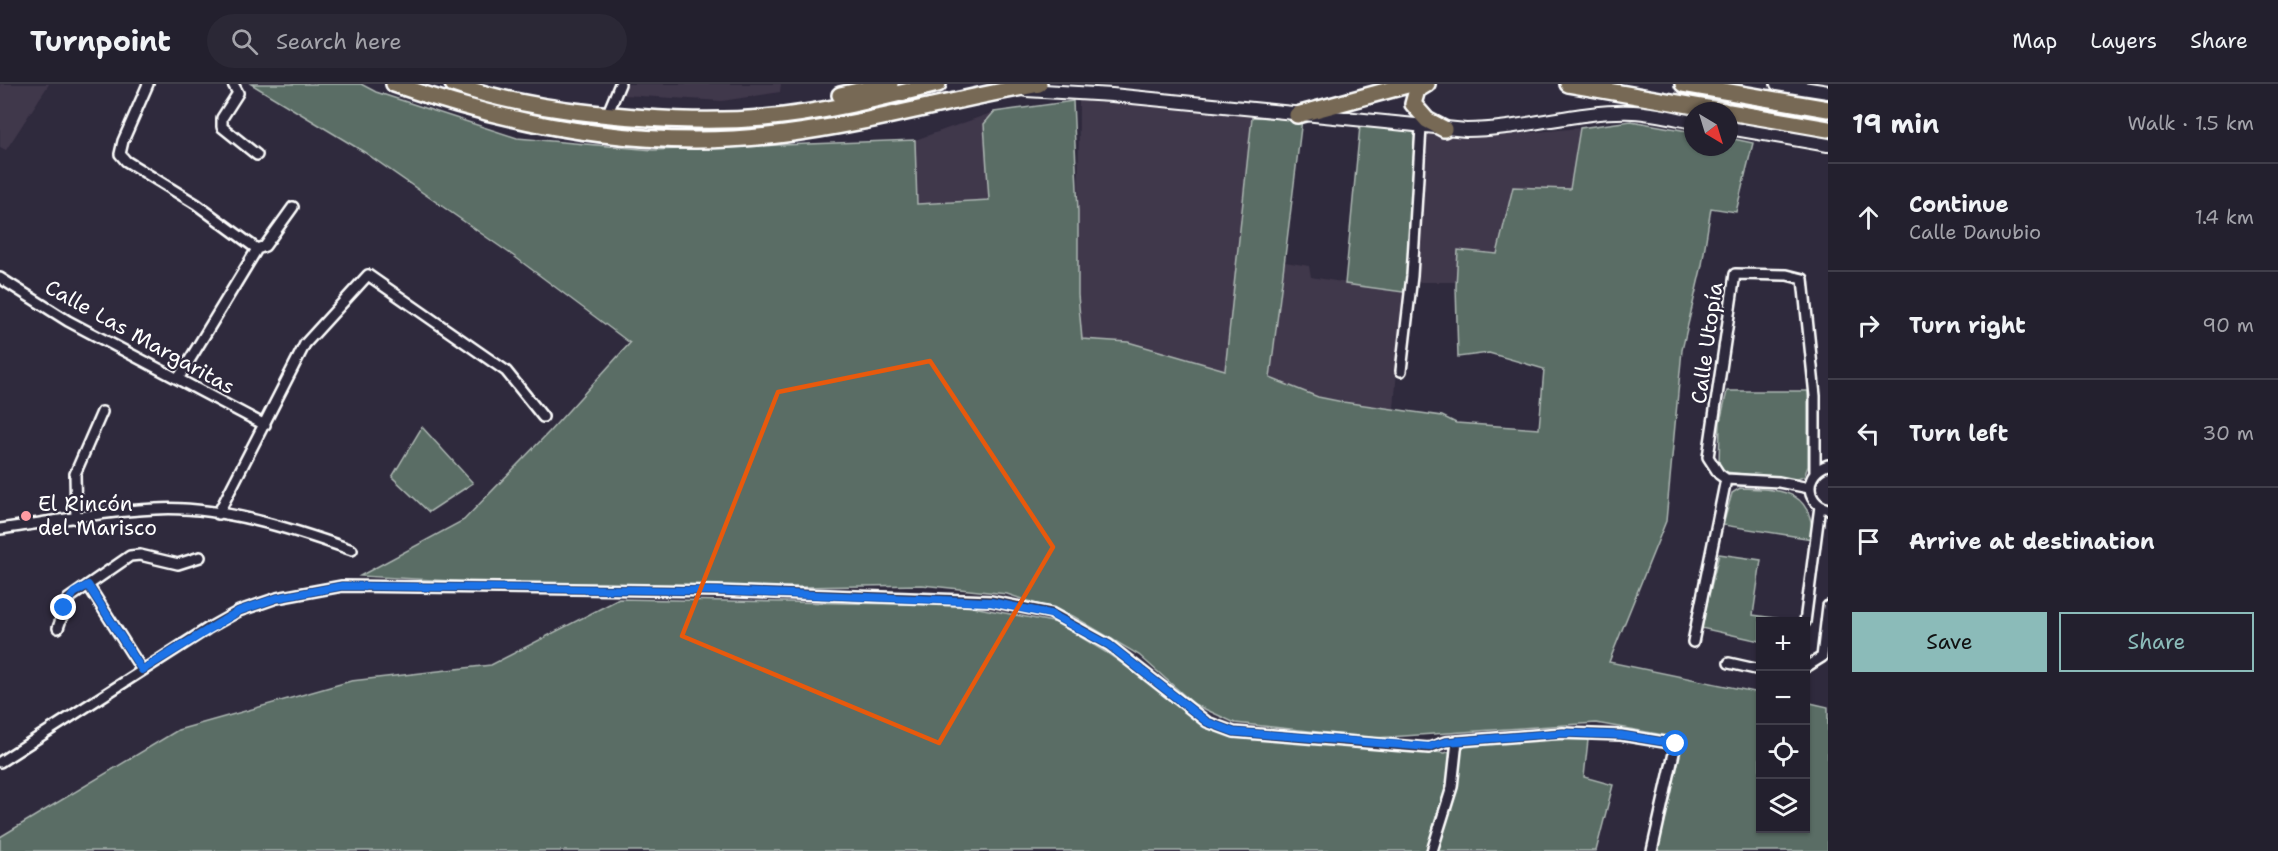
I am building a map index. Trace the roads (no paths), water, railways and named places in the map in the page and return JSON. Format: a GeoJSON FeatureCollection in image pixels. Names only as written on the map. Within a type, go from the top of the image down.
{"type":"FeatureCollection","features":[{"type":"Feature","properties":{"kind":"highway"},"geometry":{"type":"LineString","coordinates":[[394,84],[481,112],[561,129],[613,136],[701,140],[786,134],[1039,84]]}},
{"type":"Feature","properties":{"kind":"highway"},"geometry":{"type":"LineString","coordinates":[[453,84],[493,97],[543,107],[655,120],[765,118],[873,99],[938,84]]}},
{"type":"Feature","properties":{"kind":"highway"},"geometry":{"type":"LineString","coordinates":[[655,120],[688,112],[763,110],[890,84]]}},
{"type":"Feature","properties":{"kind":"highway"},"geometry":{"type":"LineString","coordinates":[[1297,115],[1411,84]]}},
{"type":"Feature","properties":{"kind":"highway"},"geometry":{"type":"LineString","coordinates":[[1427,84],[1417,90],[1413,104],[1427,120],[1444,129]]}},
{"type":"Feature","properties":{"kind":"highway"},"geometry":{"type":"LineString","coordinates":[[1568,84],[1684,104]]}},
{"type":"Feature","properties":{"kind":"highway"},"geometry":{"type":"LineString","coordinates":[[1683,84],[1828,110]]}},
{"type":"Feature","properties":{"kind":"highway"},"geometry":{"type":"LineString","coordinates":[[1738,114],[1828,129]]}},
{"type":"Feature","properties":{"kind":"street"},"geometry":{"type":"LineString","coordinates":[[148,84],[123,141],[120,154],[126,161],[196,204],[256,249]]}},
{"type":"Feature","properties":{"kind":"street"},"geometry":{"type":"LineString","coordinates":[[233,84],[238,93],[222,118],[222,127],[257,155]]}},
{"type":"Feature","properties":{"kind":"street"},"geometry":{"type":"LineString","coordinates":[[607,115],[620,84]]}},
{"type":"Feature","properties":{"kind":"street"},"geometry":{"type":"LineString","coordinates":[[1777,84],[1828,92]]}},
{"type":"Feature","properties":{"kind":"street"},"geometry":{"type":"LineString","coordinates":[[1010,89],[1112,95],[1444,129],[1488,130],[1610,113],[1634,112],[1684,120]]}},
{"type":"Feature","properties":{"kind":"street"},"geometry":{"type":"LineString","coordinates":[[1401,371],[1412,276],[1421,127]]}},
{"type":"Feature","properties":{"kind":"street"},"geometry":{"type":"LineString","coordinates":[[1738,130],[1828,145]]}},
{"type":"Feature","properties":{"kind":"street"},"geometry":{"type":"LineString","coordinates":[[178,379],[256,249],[265,246],[293,207]]}},
{"type":"Feature","properties":{"kind":"street","name":"Calle Utopía"},"geometry":{"type":"LineString","coordinates":[[1726,479],[1719,474],[1708,457],[1735,274],[1787,275],[1803,279],[1815,396],[1815,472]]}},
{"type":"Feature","properties":{"kind":"street"},"geometry":{"type":"LineString","coordinates":[[218,514],[305,344],[368,275],[506,371],[543,417]]}},
{"type":"Feature","properties":{"kind":"street","name":"Calle Las Margaritas"},"geometry":{"type":"LineString","coordinates":[[0,278],[68,321],[265,425]]}},
{"type":"Feature","properties":{"kind":"street"},"geometry":{"type":"LineString","coordinates":[[76,519],[75,474],[102,412]]}},
{"type":"Feature","properties":{"kind":"street"},"geometry":{"type":"LineString","coordinates":[[1806,617],[1824,507],[1812,498],[1809,488],[1815,472],[1828,465]]}},
{"type":"Feature","properties":{"kind":"street"},"geometry":{"type":"LineString","coordinates":[[1693,642],[1726,479],[1779,482],[1809,488]]}},
{"type":"Feature","properties":{"kind":"street"},"geometry":{"type":"LineString","coordinates":[[0,529],[156,508],[218,514],[294,530],[352,550]]}},
{"type":"Feature","properties":{"kind":"street"},"geometry":{"type":"LineString","coordinates":[[58,628],[68,599],[130,556],[140,555],[178,564],[200,557]]}},
{"type":"Feature","properties":{"kind":"street"},"geometry":{"type":"LineString","coordinates":[[88,585],[142,670]]}},
{"type":"Feature","properties":{"kind":"street"},"geometry":{"type":"LineString","coordinates":[[0,762],[142,670],[239,611],[277,598],[342,586],[718,591],[991,602],[1051,614],[1109,645],[1207,722],[1234,732],[1429,747],[1457,741],[1563,733],[1621,735],[1676,744],[1652,851]]}},
{"type":"Feature","properties":{"kind":"street"},"geometry":{"type":"LineString","coordinates":[[1810,663],[1822,657],[1828,606]]}},
{"type":"Feature","properties":{"kind":"street"},"geometry":{"type":"LineString","coordinates":[[1730,663],[1756,669]]}},
{"type":"Feature","properties":{"kind":"street"},"geometry":{"type":"LineString","coordinates":[[1432,851],[1452,788],[1457,741]]}},
{"type":"Feature","properties":{"kind":"place","name":"El Rincón del Marisco"},"geometry":{"type":"Point","coordinates":[26,516]}}]}
